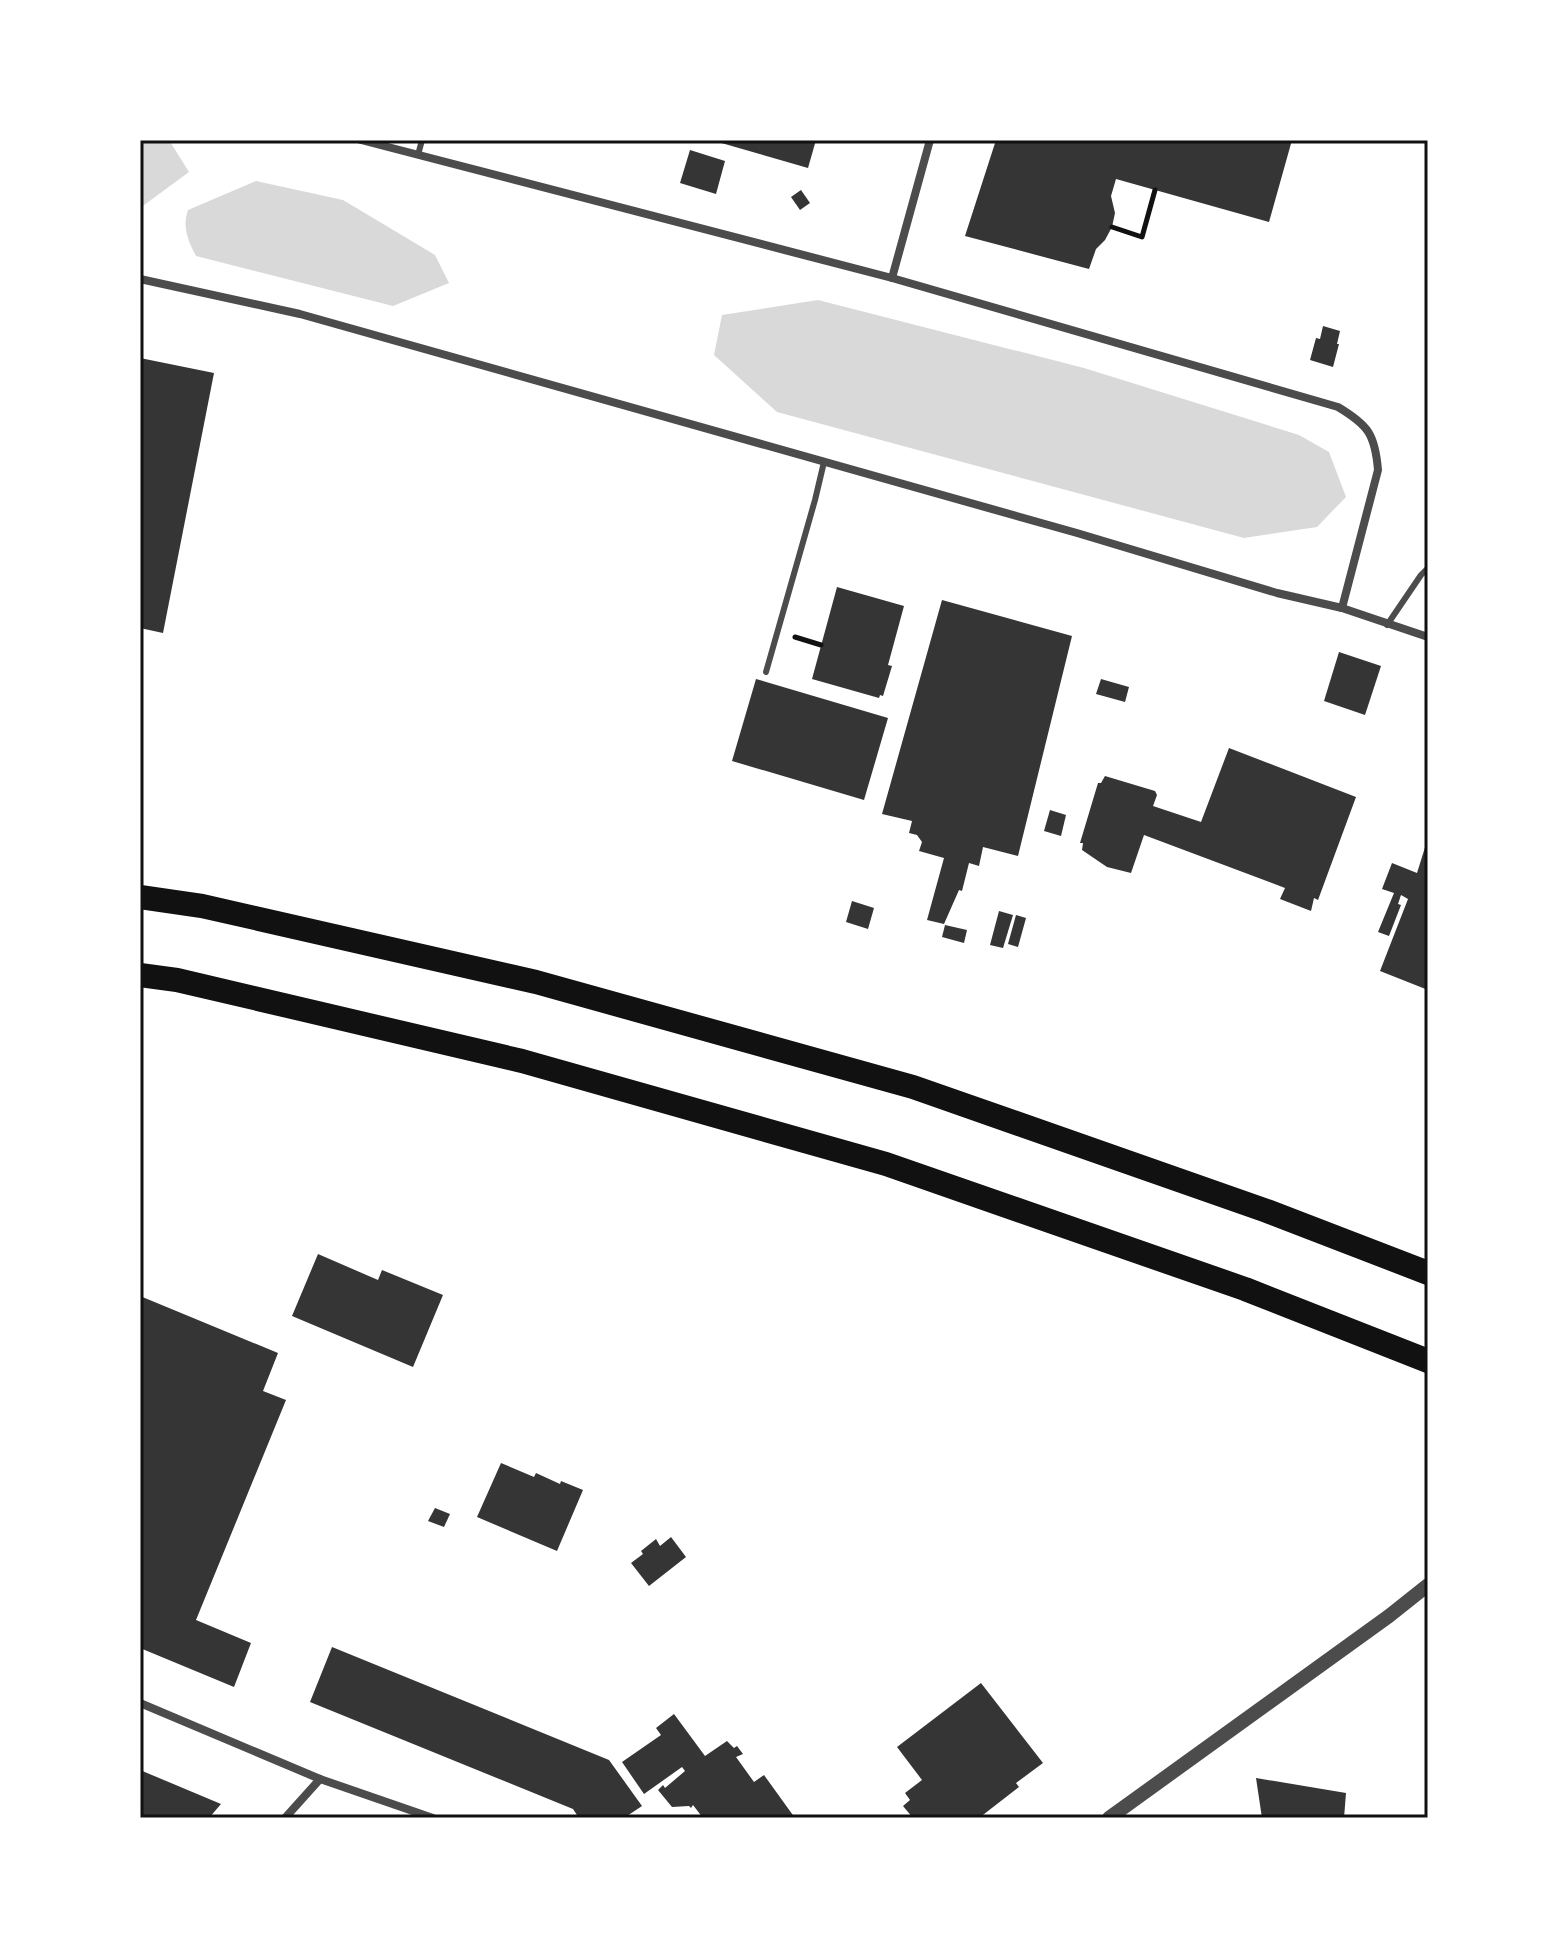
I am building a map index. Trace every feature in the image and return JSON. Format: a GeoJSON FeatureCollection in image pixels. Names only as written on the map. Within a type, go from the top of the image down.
{"type":"FeatureCollection","features":[{"type":"Feature","properties":{"kind":"highway"},"geometry":{"type":"LineString","coordinates":[[140,897],[202,906],[536,982],[898,1083],[1267,1211],[1428,1273]]}},
{"type":"Feature","properties":{"kind":"highway"},"geometry":{"type":"LineString","coordinates":[[140,975],[177,980],[522,1061],[886,1164],[1245,1289],[1428,1361]]}},
{"type":"Feature","properties":{"kind":"street"},"geometry":{"type":"LineString","coordinates":[[361,140],[892,278],[1338,407],[1357,419],[1370,433],[1378,470],[1342,608]]}},
{"type":"Feature","properties":{"kind":"street"},"geometry":{"type":"LineString","coordinates":[[892,278],[930,140]]}},
{"type":"Feature","properties":{"kind":"street"},"geometry":{"type":"LineString","coordinates":[[140,279],[300,314],[1077,533],[1277,593],[1342,608],[1428,637]]}},
{"type":"Feature","properties":{"kind":"street"},"geometry":{"type":"LineString","coordinates":[[1109,1818],[1428,1585]]}},
{"type":"Feature","properties":{"kind":"street"},"geometry":{"type":"LineString","coordinates":[[140,1703],[320,1779],[433,1818]]}},
{"type":"Feature","properties":{"kind":"street"},"geometry":{"type":"LineString","coordinates":[[285,1818],[320,1779]]}},
{"type":"Feature","properties":{"kind":"lane"},"geometry":{"type":"LineString","coordinates":[[418,155],[422,140]]}},
{"type":"Feature","properties":{"kind":"lane"},"geometry":{"type":"LineString","coordinates":[[766,672],[824,462]]}},
{"type":"Feature","properties":{"kind":"lane"},"geometry":{"type":"LineString","coordinates":[[1387,625],[1428,568]]}},
{"type":"Feature","properties":{"kind":"path"},"geometry":{"type":"LineString","coordinates":[[1112,227],[1142,237],[1155,190]]}},
{"type":"Feature","properties":{"kind":"shaded area"},"geometry":{"type":"Polygon","coordinates":[[[140,140],[169,140],[189,172],[140,208],[140,140]]]}},
{"type":"Feature","properties":{"kind":"shaded area"},"geometry":{"type":"Polygon","coordinates":[[[256,181],[343,200],[435,255],[449,283],[393,306],[196,256],[187,233],[188,210],[256,181]]]}},
{"type":"Feature","properties":{"kind":"shaded area"},"geometry":{"type":"Polygon","coordinates":[[[818,300],[1084,368],[1299,435],[1329,452],[1346,497],[1317,527],[1244,538],[777,412],[714,355],[722,315],[818,300]]]}},
{"type":"Feature","properties":{"kind":"building"},"geometry":{"type":"Polygon","coordinates":[[[711,140],[816,140],[808,168],[711,140]]]}},
{"type":"Feature","properties":{"kind":"building"},"geometry":{"type":"Polygon","coordinates":[[[996,140],[1292,140],[1269,222],[1116,179],[1111,196],[1115,213],[1112,227],[1096,249],[1089,269],[965,236],[996,140]]]}},
{"type":"Feature","properties":{"kind":"building"},"geometry":{"type":"Polygon","coordinates":[[[690,150],[725,161],[716,194],[680,183],[690,150]]]}},
{"type":"Feature","properties":{"kind":"building"},"geometry":{"type":"Polygon","coordinates":[[[801,190],[810,203],[800,210],[791,197],[801,190]]]}},
{"type":"Feature","properties":{"kind":"building"},"geometry":{"type":"Polygon","coordinates":[[[1323,326],[1340,331],[1333,367],[1310,360],[1323,326]]]}},
{"type":"Feature","properties":{"kind":"building"},"geometry":{"type":"Polygon","coordinates":[[[140,358],[214,373],[163,633],[140,628],[140,358]]]}},
{"type":"Feature","properties":{"kind":"building"},"geometry":{"type":"Polygon","coordinates":[[[837,587],[904,606],[888,665],[892,666],[883,696],[879,698],[812,679],[837,587]]]}},
{"type":"Feature","properties":{"kind":"building"},"geometry":{"type":"Polygon","coordinates":[[[942,600],[1072,636],[1018,856],[983,847],[979,866],[969,863],[962,891],[959,890],[944,924],[927,920],[944,858],[919,851],[922,842],[917,835],[909,833],[912,821],[882,814],[942,600]]]}},
{"type":"Feature","properties":{"kind":"building"},"geometry":{"type":"Polygon","coordinates":[[[1339,652],[1381,666],[1365,715],[1324,701],[1339,652]]]}},
{"type":"Feature","properties":{"kind":"building"},"geometry":{"type":"Polygon","coordinates":[[[756,679],[888,718],[864,800],[732,761],[756,679]]]}},
{"type":"Feature","properties":{"kind":"building"},"geometry":{"type":"Polygon","coordinates":[[[1101,679],[1129,687],[1125,702],[1096,694],[1101,679]]]}},
{"type":"Feature","properties":{"kind":"building"},"geometry":{"type":"Polygon","coordinates":[[[1229,748],[1356,797],[1318,900],[1314,898],[1311,911],[1280,899],[1285,888],[1144,835],[1131,873],[1107,867],[1082,850],[1083,843],[1080,843],[1098,783],[1105,776],[1155,791],[1157,795],[1153,806],[1201,822],[1229,748]]]}},
{"type":"Feature","properties":{"kind":"building"},"geometry":{"type":"Polygon","coordinates":[[[1050,810],[1066,815],[1061,836],[1044,831],[1050,810]]]}},
{"type":"Feature","properties":{"kind":"building"},"geometry":{"type":"Polygon","coordinates":[[[1427,841],[1428,990],[1380,971],[1408,899],[1401,895],[1398,904],[1401,905],[1389,936],[1378,932],[1394,893],[1382,889],[1392,863],[1417,873],[1427,841]]]}},
{"type":"Feature","properties":{"kind":"building"},"geometry":{"type":"Polygon","coordinates":[[[852,901],[874,908],[868,929],[846,922],[852,901]]]}},
{"type":"Feature","properties":{"kind":"building"},"geometry":{"type":"Polygon","coordinates":[[[999,911],[1013,915],[1003,948],[990,945],[999,911]]]}},
{"type":"Feature","properties":{"kind":"building"},"geometry":{"type":"Polygon","coordinates":[[[1016,915],[1026,918],[1018,947],[1008,944],[1016,915]]]}},
{"type":"Feature","properties":{"kind":"building"},"geometry":{"type":"Polygon","coordinates":[[[945,925],[967,930],[964,943],[942,937],[945,925]]]}},
{"type":"Feature","properties":{"kind":"building"},"geometry":{"type":"Polygon","coordinates":[[[318,1254],[378,1280],[382,1270],[443,1295],[413,1367],[292,1316],[318,1254]]]}},
{"type":"Feature","properties":{"kind":"building"},"geometry":{"type":"Polygon","coordinates":[[[140,1296],[278,1353],[263,1391],[286,1400],[196,1620],[251,1643],[234,1687],[140,1648],[140,1296]]]}},
{"type":"Feature","properties":{"kind":"building"},"geometry":{"type":"Polygon","coordinates":[[[501,1463],[534,1477],[536,1473],[583,1490],[557,1551],[477,1517],[501,1463]]]}},
{"type":"Feature","properties":{"kind":"building"},"geometry":{"type":"Polygon","coordinates":[[[435,1508],[450,1514],[444,1527],[428,1521],[435,1508]]]}},
{"type":"Feature","properties":{"kind":"building"},"geometry":{"type":"Polygon","coordinates":[[[671,1537],[686,1557],[649,1586],[631,1563],[656,1539],[660,1546],[671,1537]]]}},
{"type":"Feature","properties":{"kind":"building"},"geometry":{"type":"Polygon","coordinates":[[[332,1647],[609,1760],[642,1806],[624,1818],[579,1818],[573,1809],[310,1702],[332,1647]]]}},
{"type":"Feature","properties":{"kind":"building"},"geometry":{"type":"Polygon","coordinates":[[[981,1683],[1043,1763],[1016,1783],[1019,1787],[979,1818],[913,1818],[903,1806],[910,1800],[905,1793],[922,1780],[897,1747],[981,1683]]]}},
{"type":"Feature","properties":{"kind":"building"},"geometry":{"type":"Polygon","coordinates":[[[674,1714],[705,1756],[727,1741],[734,1748],[737,1746],[743,1754],[736,1757],[754,1782],[764,1775],[795,1818],[703,1818],[693,1805],[691,1808],[672,1807],[658,1790],[685,1771],[682,1767],[644,1794],[622,1762],[661,1735],[656,1728],[674,1714]]]}},
{"type":"Feature","properties":{"kind":"building"},"geometry":{"type":"Polygon","coordinates":[[[140,1770],[221,1804],[209,1818],[140,1818],[140,1770]]]}},
{"type":"Feature","properties":{"kind":"building"},"geometry":{"type":"Polygon","coordinates":[[[1256,1778],[1346,1793],[1344,1818],[1262,1818],[1256,1778]]]}}]}
